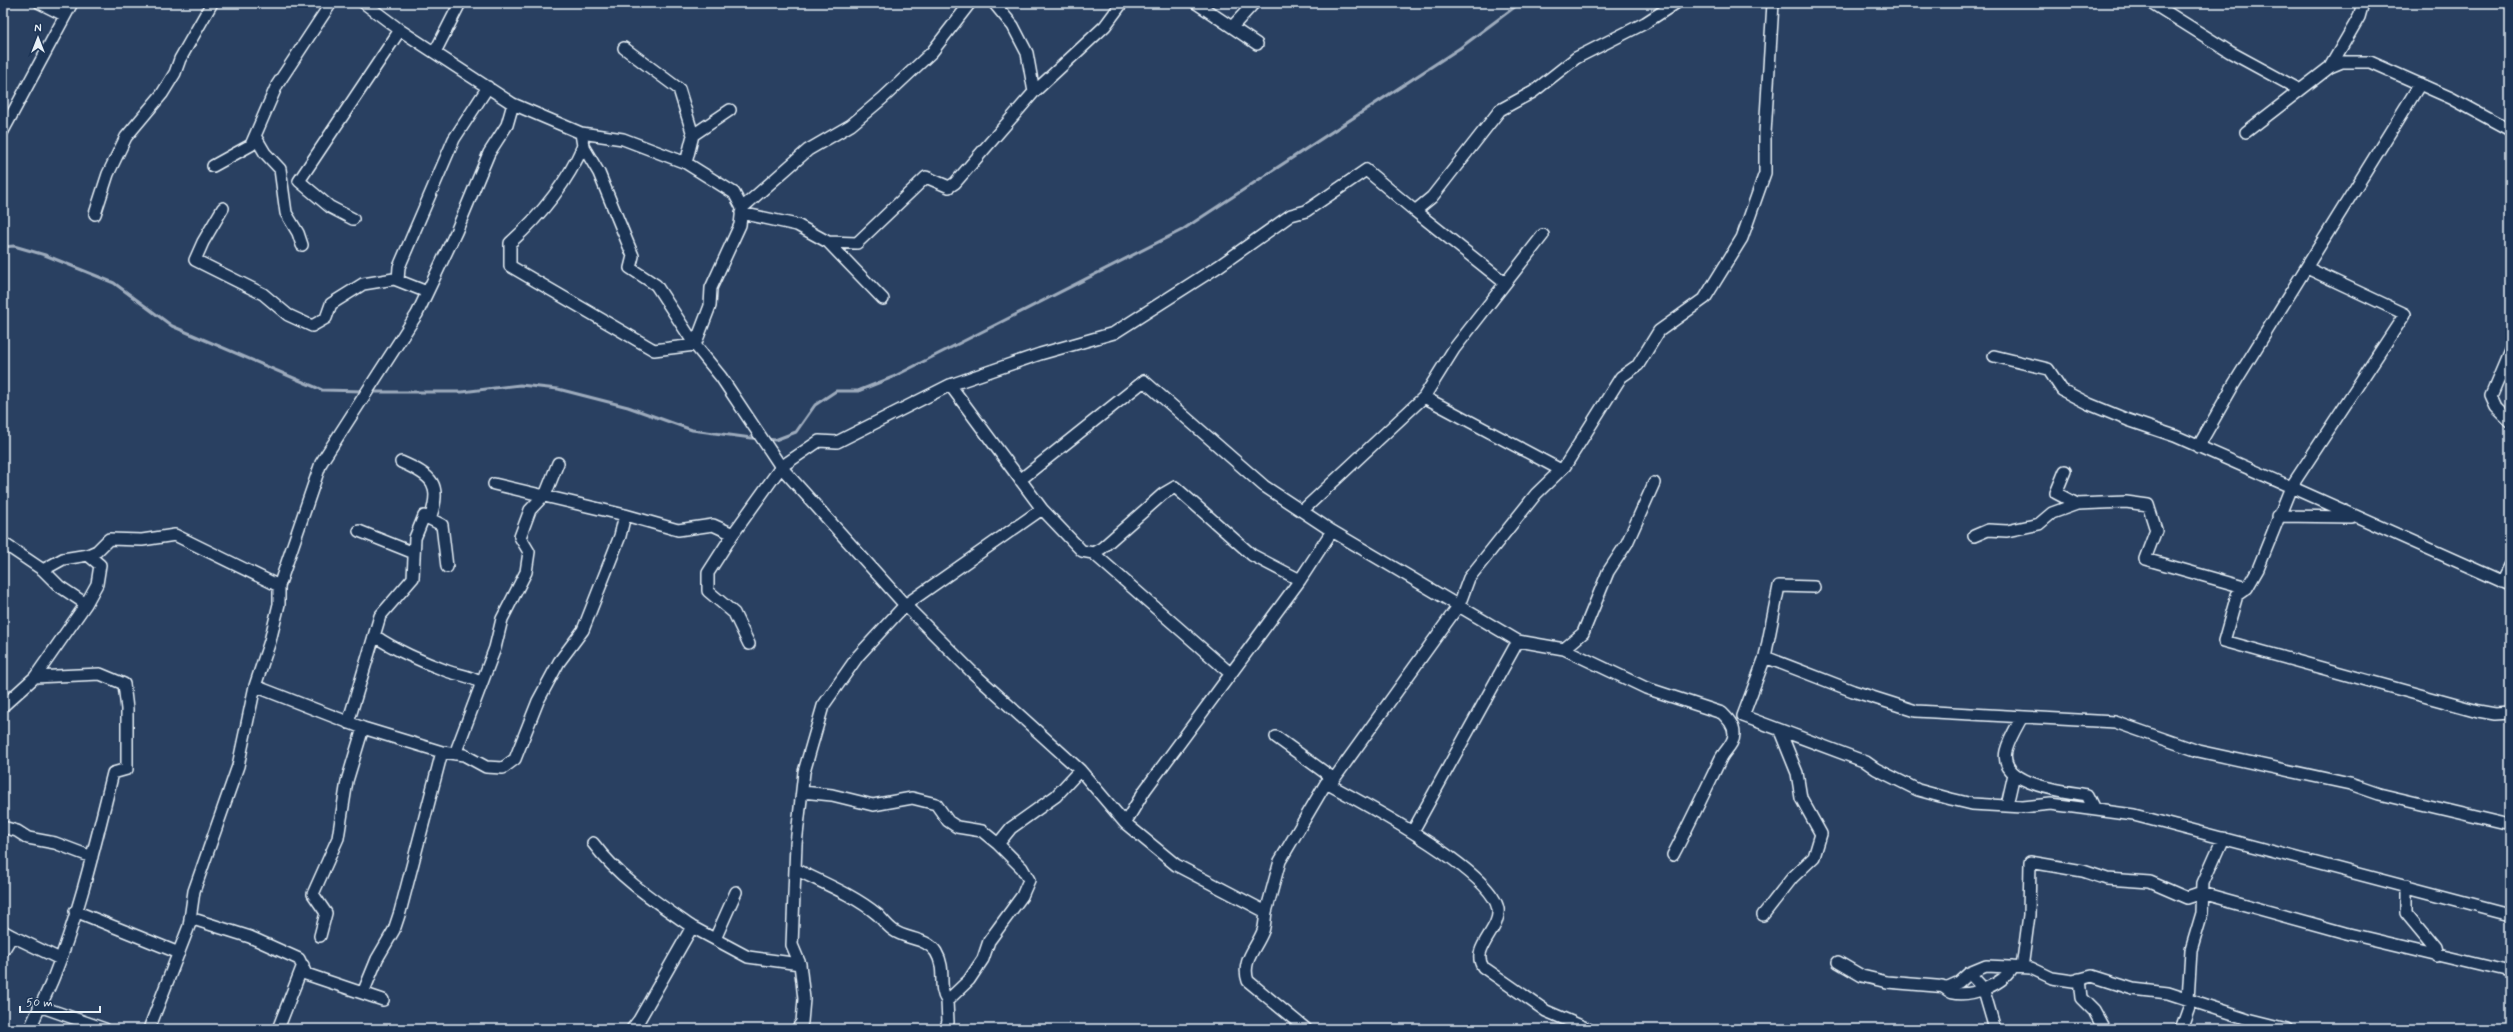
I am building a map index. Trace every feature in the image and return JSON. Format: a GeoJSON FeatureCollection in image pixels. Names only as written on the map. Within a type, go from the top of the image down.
{"type":"FeatureCollection","features":[{"type":"Feature","properties":{"kind":"street"},"geometry":{"type":"LineString","coordinates":[[40,3],[64,15]]}},
{"type":"Feature","properties":{"kind":"street"},"geometry":{"type":"LineString","coordinates":[[3,131],[64,15],[72,3]]}},
{"type":"Feature","properties":{"kind":"street"},"geometry":{"type":"LineString","coordinates":[[95,214],[108,174],[126,137],[169,84],[212,3]]}},
{"type":"Feature","properties":{"kind":"street"},"geometry":{"type":"LineString","coordinates":[[212,166],[251,145],[277,85],[331,3]]}},
{"type":"Feature","properties":{"kind":"street"},"geometry":{"type":"LineString","coordinates":[[364,3],[400,30],[513,104],[581,133],[623,139],[686,163],[734,194],[742,211],[740,225],[711,288],[710,306],[695,345]]}},
{"type":"Feature","properties":{"kind":"street"},"geometry":{"type":"LineString","coordinates":[[434,52],[460,3]]}},
{"type":"Feature","properties":{"kind":"street"},"geometry":{"type":"LineString","coordinates":[[742,211],[808,150],[851,125],[882,98],[932,52],[970,3]]}},
{"type":"Feature","properties":{"kind":"street"},"geometry":{"type":"LineString","coordinates":[[994,3],[1013,26],[1027,53],[1034,92]]}},
{"type":"Feature","properties":{"kind":"street"},"geometry":{"type":"LineString","coordinates":[[828,242],[857,242],[926,177],[949,187],[955,183],[1034,92],[1105,26],[1122,3]]}},
{"type":"Feature","properties":{"kind":"street"},"geometry":{"type":"LineString","coordinates":[[1196,3],[1258,44]]}},
{"type":"Feature","properties":{"kind":"street"},"geometry":{"type":"LineString","coordinates":[[1232,27],[1254,3]]}},
{"type":"Feature","properties":{"kind":"street"},"geometry":{"type":"LineString","coordinates":[[1415,211],[1432,197],[1500,110],[1533,92],[1576,58],[1645,23],[1676,3]]}},
{"type":"Feature","properties":{"kind":"street"},"geometry":{"type":"LineString","coordinates":[[1306,1029],[1248,981],[1244,971],[1263,930],[1266,912],[1280,861],[1330,781],[1459,605],[1469,578],[1536,494],[1561,470],[1621,377],[1638,365],[1659,331],[1705,298],[1742,238],[1765,173],[1765,133],[1773,3]]}},
{"type":"Feature","properties":{"kind":"street"},"geometry":{"type":"LineString","coordinates":[[2152,3],[2230,52],[2300,90]]}},
{"type":"Feature","properties":{"kind":"street"},"geometry":{"type":"LineString","coordinates":[[2330,67],[2359,17],[2363,3]]}},
{"type":"Feature","properties":{"kind":"street"},"geometry":{"type":"LineString","coordinates":[[353,219],[330,207],[299,181],[400,30]]}},
{"type":"Feature","properties":{"kind":"street"},"geometry":{"type":"LineString","coordinates":[[624,48],[679,89],[693,135],[686,163]]}},
{"type":"Feature","properties":{"kind":"street"},"geometry":{"type":"LineString","coordinates":[[2246,132],[2330,67],[2342,62],[2370,62],[2420,84],[2510,130]]}},
{"type":"Feature","properties":{"kind":"street"},"geometry":{"type":"LineString","coordinates":[[2198,447],[2234,384],[2420,84]]}},
{"type":"Feature","properties":{"kind":"street"},"geometry":{"type":"LineString","coordinates":[[398,280],[399,267],[454,139],[488,87]]}},
{"type":"Feature","properties":{"kind":"street"},"geometry":{"type":"LineString","coordinates":[[149,1029],[179,953],[190,918],[194,891],[238,766],[255,686],[270,641],[279,604],[279,586],[321,463],[378,378],[428,292],[456,232],[489,153],[507,125],[513,104]]}},
{"type":"Feature","properties":{"kind":"street"},"geometry":{"type":"LineString","coordinates":[[693,135],[730,110]]}},
{"type":"Feature","properties":{"kind":"street"},"geometry":{"type":"LineString","coordinates":[[581,133],[583,146],[598,173],[633,256],[630,268],[656,284],[695,345],[721,377],[781,467],[905,605],[972,672],[1080,770],[1125,823],[1176,865],[1266,912]]}},
{"type":"Feature","properties":{"kind":"street"},"geometry":{"type":"LineString","coordinates":[[255,136],[265,152],[280,169],[286,212],[298,233],[302,245]]}},
{"type":"Feature","properties":{"kind":"street"},"geometry":{"type":"LineString","coordinates":[[583,146],[550,202],[532,224],[510,243],[510,266],[654,350],[695,345]]}},
{"type":"Feature","properties":{"kind":"street"},"geometry":{"type":"LineString","coordinates":[[749,644],[734,613],[708,591],[708,573],[733,534],[781,467],[819,442],[837,442],[950,385],[1040,354],[1114,333],[1220,266],[1291,215],[1306,211],[1366,170],[1505,283]]}},
{"type":"Feature","properties":{"kind":"street"},"geometry":{"type":"LineString","coordinates":[[223,208],[203,242],[196,260],[263,294],[288,315],[312,326],[326,318],[331,304],[363,284],[394,279],[428,292]]}},
{"type":"Feature","properties":{"kind":"street"},"geometry":{"type":"LineString","coordinates":[[742,211],[797,225],[828,242],[883,299]]}},
{"type":"Feature","properties":{"kind":"street"},"geometry":{"type":"LineString","coordinates":[[1302,511],[1424,397],[1454,349],[1543,236]]}},
{"type":"Feature","properties":{"kind":"street"},"geometry":{"type":"LineString","coordinates":[[2307,268],[2405,314],[2291,487],[2278,516],[2258,569],[2247,588],[2237,595],[2224,641],[2478,711],[2495,714],[2510,713]]}},
{"type":"Feature","properties":{"kind":"street"},"geometry":{"type":"LineString","coordinates":[[2510,351],[2491,396],[2496,407],[2510,421]]}},
{"type":"Feature","properties":{"kind":"street"},"geometry":{"type":"LineString","coordinates":[[1994,356],[2048,369],[2062,390],[2089,404],[2128,420],[2176,436],[2506,584],[2510,566]]}},
{"type":"Feature","properties":{"kind":"street"},"geometry":{"type":"LineString","coordinates":[[1020,480],[1144,381],[1264,486],[1332,531],[1459,605],[1518,642],[1564,649],[1646,688],[1722,713],[1731,723],[1734,734],[1730,746],[1722,756],[1702,802],[1673,855]]}},
{"type":"Feature","properties":{"kind":"street"},"geometry":{"type":"LineString","coordinates":[[950,385],[1042,509],[1082,551],[1094,553],[1231,674]]}},
{"type":"Feature","properties":{"kind":"street"},"geometry":{"type":"LineString","coordinates":[[1424,397],[1561,470]]}},
{"type":"Feature","properties":{"kind":"street"},"geometry":{"type":"LineString","coordinates":[[402,462],[424,472],[435,484],[436,502],[430,519]]}},
{"type":"Feature","properties":{"kind":"street"},"geometry":{"type":"LineString","coordinates":[[455,754],[495,648],[502,619],[526,572],[529,552],[520,537],[530,510],[546,493],[558,463]]}},
{"type":"Feature","properties":{"kind":"street"},"geometry":{"type":"LineString","coordinates":[[2065,471],[2056,493],[2077,504]]}},
{"type":"Feature","properties":{"kind":"street"},"geometry":{"type":"LineString","coordinates":[[494,484],[542,497],[625,515],[678,530],[714,525],[733,534]]}},
{"type":"Feature","properties":{"kind":"street"},"geometry":{"type":"LineString","coordinates":[[1564,649],[1583,633],[1608,572],[1627,543],[1654,484]]}},
{"type":"Feature","properties":{"kind":"street"},"geometry":{"type":"LineString","coordinates":[[1094,553],[1102,548],[1163,494],[1175,487],[1252,555],[1300,580]]}},
{"type":"Feature","properties":{"kind":"street"},"geometry":{"type":"LineString","coordinates":[[1974,536],[1988,530],[2008,531],[2039,524],[2052,513],[2077,504],[2126,502],[2148,505],[2156,530],[2145,559],[2247,588]]}},
{"type":"Feature","properties":{"kind":"street"},"geometry":{"type":"LineString","coordinates":[[797,1029],[802,1022],[804,999],[800,964],[792,945],[795,869],[804,772],[824,706],[858,656],[905,605],[1042,509]]}},
{"type":"Feature","properties":{"kind":"street"},"geometry":{"type":"LineString","coordinates":[[255,686],[363,728],[442,752],[464,755],[486,767],[503,768],[515,759],[538,701],[560,662],[583,630],[620,536],[625,515]]}},
{"type":"Feature","properties":{"kind":"street"},"geometry":{"type":"LineString","coordinates":[[348,722],[380,616],[413,578],[415,538],[424,516],[442,525],[447,567]]}},
{"type":"Feature","properties":{"kind":"street"},"geometry":{"type":"LineString","coordinates":[[2278,516],[2355,517]]}},
{"type":"Feature","properties":{"kind":"street"},"geometry":{"type":"LineString","coordinates":[[359,531],[414,553]]}},
{"type":"Feature","properties":{"kind":"street"},"geometry":{"type":"LineString","coordinates":[[1125,823],[1145,790],[1300,580],[1332,531]]}},
{"type":"Feature","properties":{"kind":"street"},"geometry":{"type":"LineString","coordinates":[[43,570],[63,559],[88,555],[96,551],[109,539],[142,540],[175,535],[279,586]]}},
{"type":"Feature","properties":{"kind":"street"},"geometry":{"type":"LineString","coordinates":[[3,543],[43,570],[59,586],[86,604]]}},
{"type":"Feature","properties":{"kind":"street"},"geometry":{"type":"LineString","coordinates":[[3,706],[35,677],[86,604],[97,584],[100,565],[88,555]]}},
{"type":"Feature","properties":{"kind":"street"},"geometry":{"type":"LineString","coordinates":[[1731,723],[1743,716],[1765,657],[1779,586],[1814,587]]}},
{"type":"Feature","properties":{"kind":"street"},"geometry":{"type":"LineString","coordinates":[[375,636],[388,646],[447,671],[468,675],[481,683]]}},
{"type":"Feature","properties":{"kind":"street"},"geometry":{"type":"LineString","coordinates":[[1413,831],[1518,642]]}},
{"type":"Feature","properties":{"kind":"street"},"geometry":{"type":"LineString","coordinates":[[1765,657],[1853,691],[1916,711],[2115,722],[2198,752],[2350,784],[2379,794],[2510,825]]}},
{"type":"Feature","properties":{"kind":"street"},"geometry":{"type":"LineString","coordinates":[[30,1029],[38,1006],[54,978],[92,857],[112,773],[127,769],[127,709],[124,684],[100,674],[35,677]]}},
{"type":"Feature","properties":{"kind":"street"},"geometry":{"type":"LineString","coordinates":[[1743,716],[1866,762],[1876,769],[1918,790],[1972,804],[2023,807],[2051,804],[2134,815],[2285,856],[2305,858],[2510,914]]}},
{"type":"Feature","properties":{"kind":"street"},"geometry":{"type":"LineString","coordinates":[[2022,717],[2006,752],[2006,761],[2014,774],[2021,780],[2087,795],[2094,809]]}},
{"type":"Feature","properties":{"kind":"street"},"geometry":{"type":"LineString","coordinates":[[320,936],[326,913],[312,894],[338,838],[347,781],[363,728]]}},
{"type":"Feature","properties":{"kind":"street"},"geometry":{"type":"LineString","coordinates":[[1764,915],[1792,878],[1814,857],[1821,834],[1801,798],[1796,773],[1780,731]]}},
{"type":"Feature","properties":{"kind":"street"},"geometry":{"type":"LineString","coordinates":[[1276,737],[1330,781],[1413,831],[1458,864],[1494,899],[1498,909],[1496,922],[1479,954],[1479,962],[1483,967],[1546,1011],[1588,1029]]}},
{"type":"Feature","properties":{"kind":"street"},"geometry":{"type":"LineString","coordinates":[[363,993],[377,958],[394,930],[398,918],[442,752]]}},
{"type":"Feature","properties":{"kind":"street"},"geometry":{"type":"LineString","coordinates":[[998,844],[1011,828],[1056,796],[1080,770]]}},
{"type":"Feature","properties":{"kind":"street"},"geometry":{"type":"LineString","coordinates":[[2007,806],[2014,774]]}},
{"type":"Feature","properties":{"kind":"street"},"geometry":{"type":"LineString","coordinates":[[2051,788],[2051,804]]}},
{"type":"Feature","properties":{"kind":"street"},"geometry":{"type":"LineString","coordinates":[[802,792],[832,795],[872,805],[912,798],[936,804],[948,821],[957,827],[982,831],[998,844],[1022,868],[1029,880],[1022,896],[989,941],[983,959],[969,980],[947,1001]]}},
{"type":"Feature","properties":{"kind":"street"},"geometry":{"type":"LineString","coordinates":[[3,827],[17,830],[28,838],[55,843],[92,857]]}},
{"type":"Feature","properties":{"kind":"street"},"geometry":{"type":"LineString","coordinates":[[2181,1029],[2190,1000],[2191,950],[2202,913],[2202,893],[2211,861],[2223,838]]}},
{"type":"Feature","properties":{"kind":"street"},"geometry":{"type":"LineString","coordinates":[[592,842],[607,862],[637,888],[692,927],[748,958],[800,964]]}},
{"type":"Feature","properties":{"kind":"street"},"geometry":{"type":"LineString","coordinates":[[1942,986],[1952,993],[1966,993],[1983,988],[2009,974],[2017,967],[2028,915],[2030,862],[2083,871],[2107,879],[2150,882],[2187,898],[2202,893],[2437,956],[2510,972]]}},
{"type":"Feature","properties":{"kind":"street"},"geometry":{"type":"LineString","coordinates":[[795,869],[848,896],[878,915],[893,930],[904,936],[923,941],[935,951],[943,969],[942,994],[947,1001],[948,1022],[945,1029]]}},
{"type":"Feature","properties":{"kind":"street"},"geometry":{"type":"LineString","coordinates":[[2406,886],[2406,913],[2435,948],[2437,956]]}},
{"type":"Feature","properties":{"kind":"street"},"geometry":{"type":"LineString","coordinates":[[715,939],[736,892]]}},
{"type":"Feature","properties":{"kind":"street"},"geometry":{"type":"LineString","coordinates":[[75,910],[179,953]]}},
{"type":"Feature","properties":{"kind":"street"},"geometry":{"type":"LineString","coordinates":[[190,918],[250,937],[299,959],[306,974],[383,1000]]}},
{"type":"Feature","properties":{"kind":"street"},"geometry":{"type":"LineString","coordinates":[[632,1029],[639,1020],[692,927]]}},
{"type":"Feature","properties":{"kind":"street"},"geometry":{"type":"LineString","coordinates":[[3,951],[7,933],[60,958]]}},
{"type":"Feature","properties":{"kind":"street"},"geometry":{"type":"LineString","coordinates":[[1838,962],[1862,976],[1887,982],[1948,987],[1959,982],[1969,973],[1986,966],[2031,968],[2052,978],[2079,979],[2092,976],[2133,989],[2168,994],[2248,1019],[2288,1029]]}},
{"type":"Feature","properties":{"kind":"street"},"geometry":{"type":"LineString","coordinates":[[278,1029],[303,965]]}},
{"type":"Feature","properties":{"kind":"street"},"geometry":{"type":"LineString","coordinates":[[1969,973],[1983,988],[1995,1029]]}},
{"type":"Feature","properties":{"kind":"street"},"geometry":{"type":"LineString","coordinates":[[2079,979],[2081,998],[2094,1011],[2104,1029]]}},
{"type":"Feature","properties":{"kind":"street"},"geometry":{"type":"LineString","coordinates":[[38,1006],[105,1029]]}},
{"type":"Feature","properties":{"kind":"waterway"},"geometry":{"type":"LineString","coordinates":[[767,439],[775,440],[796,432],[815,405],[836,391],[858,391],[893,377],[1182,230],[1460,48],[1520,3]]}},
{"type":"Feature","properties":{"kind":"waterway"},"geometry":{"type":"LineString","coordinates":[[3,247],[14,246],[45,255],[114,283],[172,326],[322,390],[363,391]]}},
{"type":"Feature","properties":{"kind":"waterway"},"geometry":{"type":"LineString","coordinates":[[371,392],[462,392],[520,385],[558,389],[628,407],[692,430],[759,439]]}}]}
